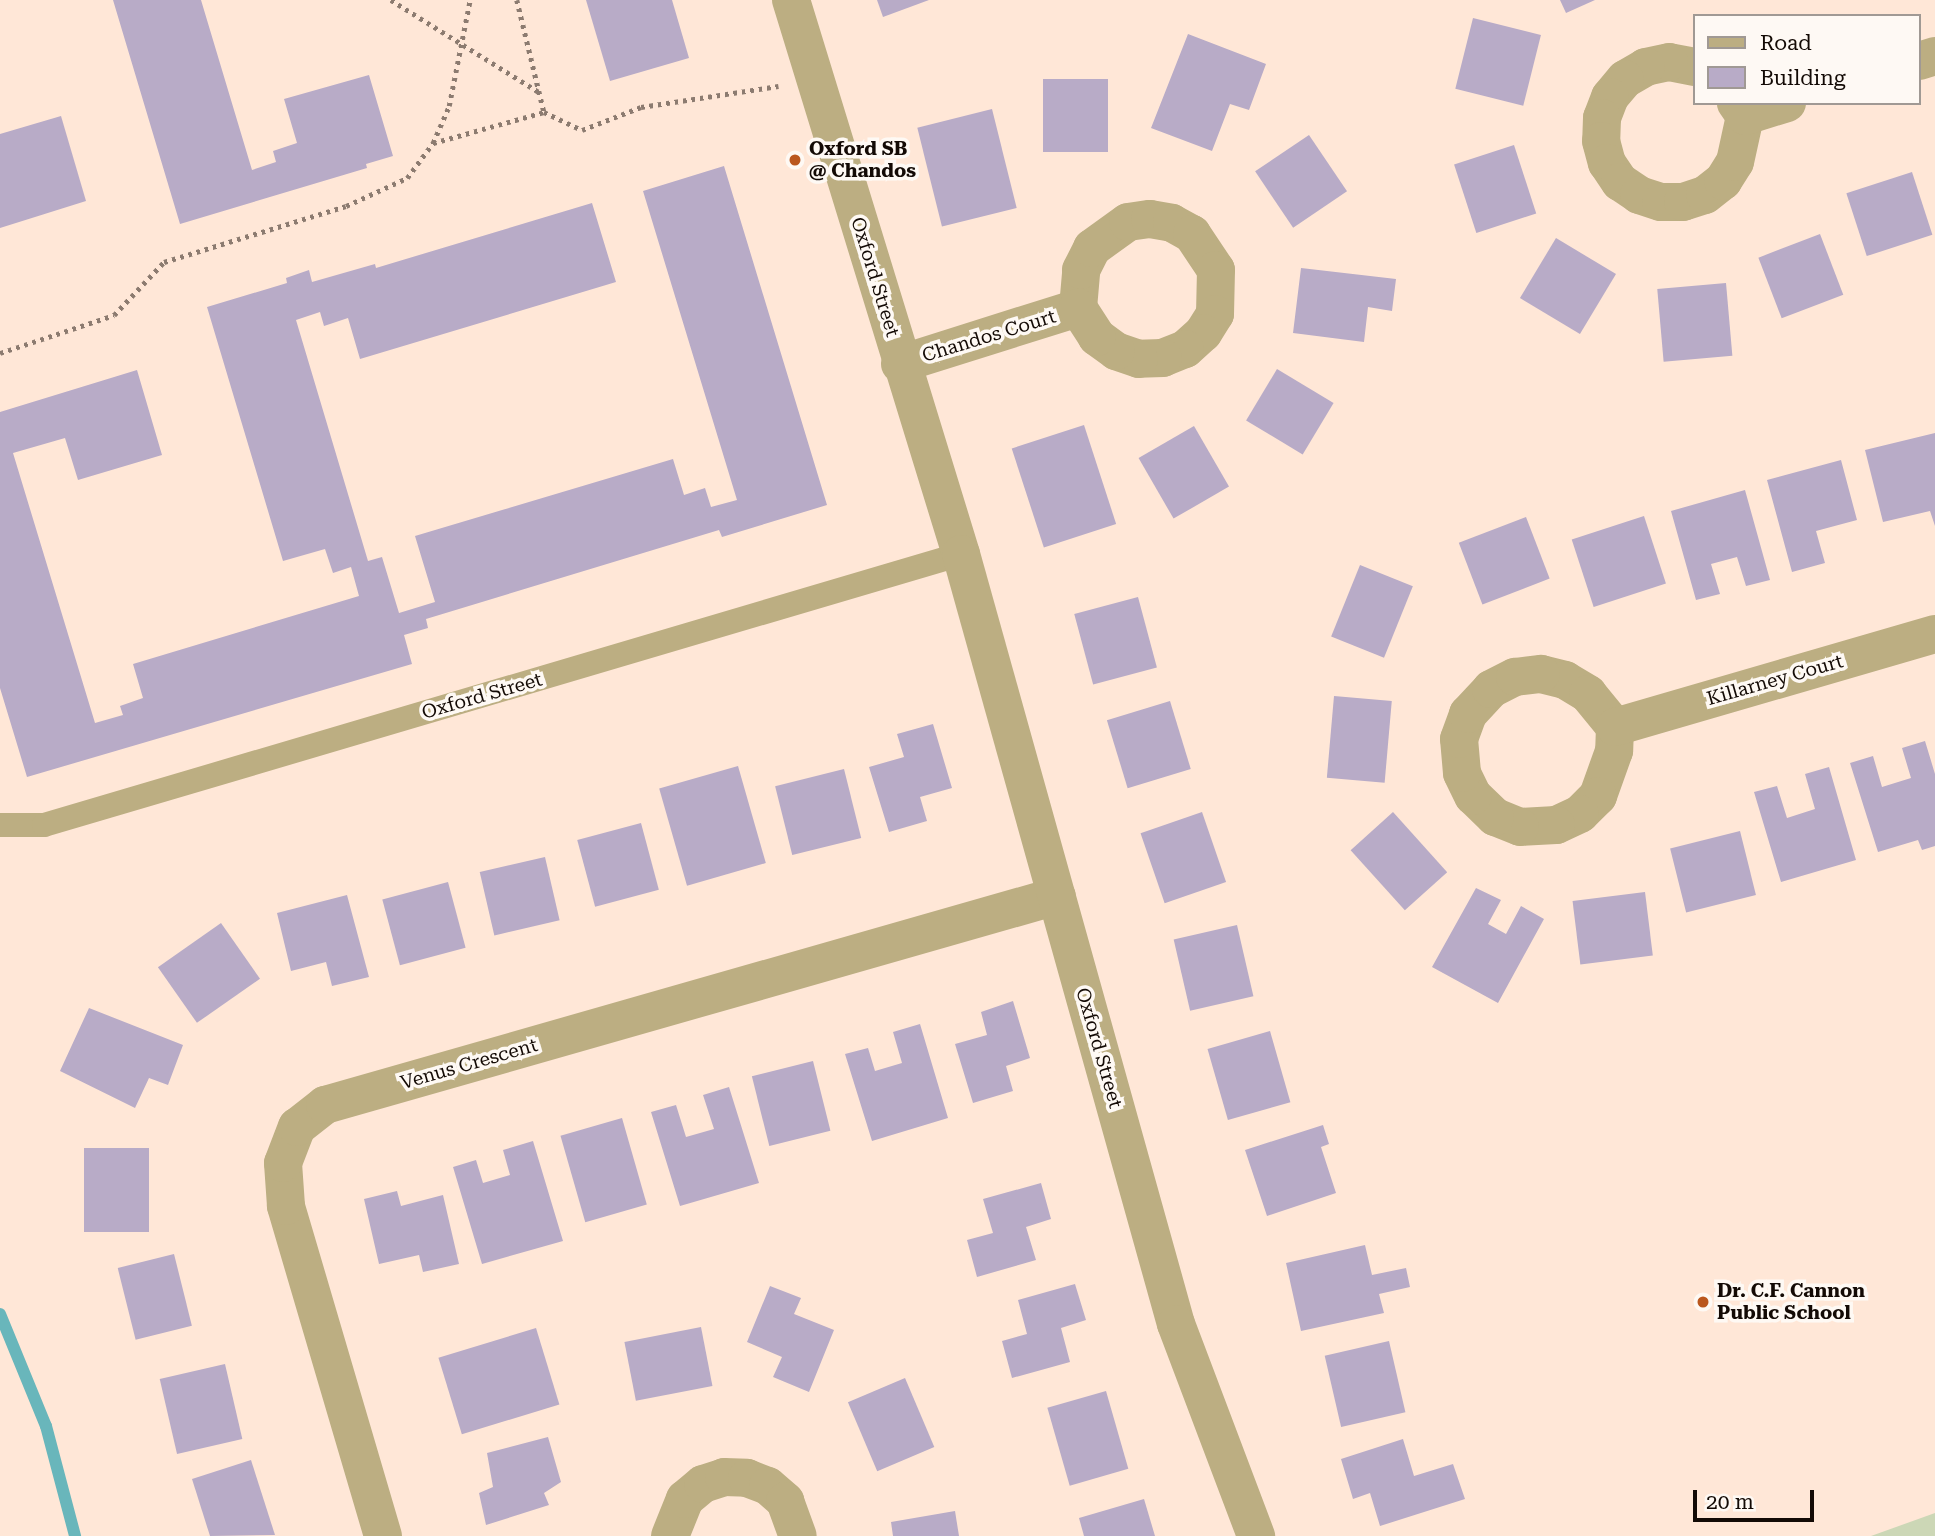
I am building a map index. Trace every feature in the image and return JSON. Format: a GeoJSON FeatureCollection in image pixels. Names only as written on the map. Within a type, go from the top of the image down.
{"type":"FeatureCollection","features":[{"type":"Feature","properties":{"kind":"street","name":"Oxford Street"},"geometry":{"type":"LineString","coordinates":[[791,0],[900,363],[961,554],[1176,1324],[1256,1536]]}},
{"type":"Feature","properties":{"kind":"street"},"geometry":{"type":"LineString","coordinates":[[1694,67],[1669,62],[1646,67],[1625,79],[1610,97],[1602,118],[1601,141],[1607,163],[1620,182],[1639,195],[1661,202],[1683,202],[1705,195],[1723,181],[1735,162],[1741,110],[1774,105]]}},
{"type":"Feature","properties":{"kind":"street","name":"Chandos Court"},"geometry":{"type":"LineString","coordinates":[[900,363],[1078,308]]}},
{"type":"Feature","properties":{"kind":"street","name":"Killarney Court"},"geometry":{"type":"LineString","coordinates":[[1615,727],[1935,634]]}},
{"type":"Feature","properties":{"kind":"street"},"geometry":{"type":"LineString","coordinates":[[1541,674],[1565,680],[1588,694],[1615,727],[1610,772],[1598,796],[1580,814],[1556,825],[1520,827],[1495,817],[1474,796],[1462,773],[1459,739],[1468,714],[1490,689],[1515,677],[1541,674]]}},
{"type":"Feature","properties":{"kind":"street","name":"Venus Crescent"},"geometry":{"type":"LineString","coordinates":[[383,1536],[286,1206],[283,1163],[297,1127],[325,1105],[1057,896]]}},
{"type":"Feature","properties":{"kind":"street"},"geometry":{"type":"LineString","coordinates":[[670,1536],[685,1499],[703,1485],[724,1477],[747,1478],[768,1486],[785,1501],[798,1536]]}},
{"type":"Feature","properties":{"kind":"lane","name":"Oxford Street"},"geometry":{"type":"LineString","coordinates":[[0,825],[44,825],[961,554]]}},
{"type":"Feature","properties":{"kind":"path"},"geometry":{"type":"LineString","coordinates":[[391,0],[539,92]]}},
{"type":"Feature","properties":{"kind":"path"},"geometry":{"type":"LineString","coordinates":[[0,353],[114,315],[164,262],[346,205],[407,178],[433,143],[449,106],[470,0]]}},
{"type":"Feature","properties":{"kind":"path"},"geometry":{"type":"LineString","coordinates":[[517,0],[544,112]]}},
{"type":"Feature","properties":{"kind":"path"},"geometry":{"type":"LineString","coordinates":[[433,143],[544,112],[582,130],[641,107],[815,80]]}},
{"type":"Feature","properties":{"kind":"green space"},"geometry":{"type":"Polygon","coordinates":[[[1935,1513],[1935,1536],[1871,1536],[1935,1513]]]}},
{"type":"Feature","properties":{"kind":"building"},"geometry":{"type":"Polygon","coordinates":[[[113,0],[201,0],[252,170],[276,162],[273,151],[297,143],[284,99],[369,75],[393,156],[366,164],[367,168],[180,224],[113,0]]]}},
{"type":"Feature","properties":{"kind":"building"},"geometry":{"type":"Polygon","coordinates":[[[586,0],[672,0],[689,58],[610,81],[586,0]]]}},
{"type":"Feature","properties":{"kind":"building"},"geometry":{"type":"Polygon","coordinates":[[[877,0],[929,0],[883,17],[877,0]]]}},
{"type":"Feature","properties":{"kind":"building"},"geometry":{"type":"Polygon","coordinates":[[[1560,0],[1595,0],[1566,13],[1560,0]]]}},
{"type":"Feature","properties":{"kind":"building"},"geometry":{"type":"Polygon","coordinates":[[[1473,18],[1541,35],[1523,106],[1455,89],[1473,18]]]}},
{"type":"Feature","properties":{"kind":"building"},"geometry":{"type":"Polygon","coordinates":[[[1188,34],[1266,64],[1249,110],[1230,104],[1212,151],[1151,128],[1188,34]]]}},
{"type":"Feature","properties":{"kind":"building"},"geometry":{"type":"Polygon","coordinates":[[[1043,79],[1108,79],[1108,152],[1043,152],[1043,79]]]}},
{"type":"Feature","properties":{"kind":"building"},"geometry":{"type":"Polygon","coordinates":[[[992,109],[1017,208],[942,227],[917,128],[992,109]]]}},
{"type":"Feature","properties":{"kind":"building"},"geometry":{"type":"Polygon","coordinates":[[[61,116],[86,201],[0,228],[0,134],[61,116]]]}},
{"type":"Feature","properties":{"kind":"building"},"geometry":{"type":"Polygon","coordinates":[[[1309,135],[1347,191],[1293,228],[1255,171],[1309,135]]]}},
{"type":"Feature","properties":{"kind":"building"},"geometry":{"type":"Polygon","coordinates":[[[1514,145],[1536,213],[1476,233],[1454,164],[1514,145]]]}},
{"type":"Feature","properties":{"kind":"building"},"geometry":{"type":"Polygon","coordinates":[[[724,166],[827,505],[722,537],[719,530],[426,619],[428,628],[404,635],[412,664],[27,777],[0,688],[0,412],[137,370],[162,455],[78,480],[65,438],[13,453],[95,723],[123,715],[120,706],[143,698],[133,664],[359,596],[351,567],[333,573],[325,549],[283,561],[207,307],[287,283],[286,278],[309,270],[312,282],[375,264],[376,268],[592,203],[616,282],[360,359],[348,318],[324,326],[320,312],[296,320],[368,561],[382,557],[399,613],[435,602],[415,536],[673,459],[684,495],[705,488],[711,507],[737,500],[643,191],[724,166]]]}},
{"type":"Feature","properties":{"kind":"building"},"geometry":{"type":"Polygon","coordinates":[[[1912,172],[1932,235],[1867,256],[1846,193],[1912,172]]]}},
{"type":"Feature","properties":{"kind":"building"},"geometry":{"type":"Polygon","coordinates":[[[1820,234],[1843,295],[1782,318],[1758,258],[1820,234]]]}},
{"type":"Feature","properties":{"kind":"building"},"geometry":{"type":"Polygon","coordinates":[[[1556,238],[1616,274],[1580,334],[1520,298],[1556,238]]]}},
{"type":"Feature","properties":{"kind":"building"},"geometry":{"type":"Polygon","coordinates":[[[1301,268],[1396,279],[1392,311],[1368,307],[1364,342],[1293,333],[1301,268]]]}},
{"type":"Feature","properties":{"kind":"building"},"geometry":{"type":"Polygon","coordinates":[[[1726,283],[1732,356],[1664,362],[1657,289],[1726,283]]]}},
{"type":"Feature","properties":{"kind":"building"},"geometry":{"type":"Polygon","coordinates":[[[1277,369],[1334,403],[1303,454],[1246,420],[1277,369]]]}},
{"type":"Feature","properties":{"kind":"building"},"geometry":{"type":"Polygon","coordinates":[[[1084,425],[1116,524],[1044,547],[1012,448],[1084,425]]]}},
{"type":"Feature","properties":{"kind":"building"},"geometry":{"type":"Polygon","coordinates":[[[1194,426],[1229,487],[1174,519],[1139,458],[1194,426]]]}},
{"type":"Feature","properties":{"kind":"building"},"geometry":{"type":"Polygon","coordinates":[[[1935,433],[1935,526],[1930,511],[1883,522],[1865,450],[1935,433]]]}},
{"type":"Feature","properties":{"kind":"building"},"geometry":{"type":"Polygon","coordinates":[[[1841,460],[1857,520],[1816,531],[1825,563],[1792,572],[1767,480],[1841,460]]]}},
{"type":"Feature","properties":{"kind":"building"},"geometry":{"type":"Polygon","coordinates":[[[1745,490],[1770,580],[1746,586],[1737,557],[1711,564],[1720,594],[1696,600],[1671,511],[1745,490]]]}},
{"type":"Feature","properties":{"kind":"building"},"geometry":{"type":"Polygon","coordinates":[[[1644,516],[1666,584],[1594,607],[1572,539],[1644,516]]]}},
{"type":"Feature","properties":{"kind":"building"},"geometry":{"type":"Polygon","coordinates":[[[1526,517],[1550,579],[1482,604],[1459,543],[1526,517]]]}},
{"type":"Feature","properties":{"kind":"building"},"geometry":{"type":"Polygon","coordinates":[[[1360,565],[1413,586],[1384,658],[1331,636],[1360,565]]]}},
{"type":"Feature","properties":{"kind":"building"},"geometry":{"type":"Polygon","coordinates":[[[1138,597],[1157,668],[1093,685],[1074,614],[1138,597]]]}},
{"type":"Feature","properties":{"kind":"building"},"geometry":{"type":"Polygon","coordinates":[[[1334,696],[1392,701],[1385,783],[1327,778],[1334,696]]]}},
{"type":"Feature","properties":{"kind":"building"},"geometry":{"type":"Polygon","coordinates":[[[1170,701],[1191,769],[1128,788],[1107,720],[1170,701]]]}},
{"type":"Feature","properties":{"kind":"building"},"geometry":{"type":"Polygon","coordinates":[[[933,724],[952,788],[920,797],[927,821],[889,832],[869,767],[904,757],[897,734],[933,724]]]}},
{"type":"Feature","properties":{"kind":"building"},"geometry":{"type":"Polygon","coordinates":[[[1925,741],[1935,774],[1935,846],[1922,850],[1918,840],[1878,852],[1850,763],[1873,756],[1882,787],[1911,778],[1902,748],[1925,741]]]}},
{"type":"Feature","properties":{"kind":"building"},"geometry":{"type":"Polygon","coordinates":[[[738,766],[766,863],[687,886],[659,789],[738,766]]]}},
{"type":"Feature","properties":{"kind":"building"},"geometry":{"type":"Polygon","coordinates":[[[1829,767],[1856,860],[1781,882],[1754,792],[1777,786],[1787,818],[1815,809],[1805,774],[1829,767]]]}},
{"type":"Feature","properties":{"kind":"building"},"geometry":{"type":"Polygon","coordinates":[[[844,769],[861,838],[792,855],[775,786],[844,769]]]}},
{"type":"Feature","properties":{"kind":"building"},"geometry":{"type":"Polygon","coordinates":[[[1202,812],[1226,882],[1165,903],[1141,833],[1202,812]]]}},
{"type":"Feature","properties":{"kind":"building"},"geometry":{"type":"Polygon","coordinates":[[[1393,812],[1447,872],[1405,910],[1351,850],[1393,812]]]}},
{"type":"Feature","properties":{"kind":"building"},"geometry":{"type":"Polygon","coordinates":[[[641,823],[659,890],[595,907],[577,840],[641,823]]]}},
{"type":"Feature","properties":{"kind":"building"},"geometry":{"type":"Polygon","coordinates":[[[1740,831],[1756,895],[1686,912],[1670,848],[1740,831]]]}},
{"type":"Feature","properties":{"kind":"building"},"geometry":{"type":"Polygon","coordinates":[[[545,857],[560,920],[494,935],[480,872],[545,857]]]}},
{"type":"Feature","properties":{"kind":"building"},"geometry":{"type":"Polygon","coordinates":[[[448,882],[466,948],[400,965],[382,900],[448,882]]]}},
{"type":"Feature","properties":{"kind":"building"},"geometry":{"type":"Polygon","coordinates":[[[1476,888],[1501,900],[1488,924],[1506,934],[1521,906],[1544,919],[1498,1003],[1432,967],[1476,888]]]}},
{"type":"Feature","properties":{"kind":"building"},"geometry":{"type":"Polygon","coordinates":[[[1645,892],[1653,956],[1580,964],[1573,901],[1645,892]]]}},
{"type":"Feature","properties":{"kind":"building"},"geometry":{"type":"Polygon","coordinates":[[[347,895],[369,977],[332,986],[326,962],[291,971],[277,913],[347,895]]]}},
{"type":"Feature","properties":{"kind":"building"},"geometry":{"type":"Polygon","coordinates":[[[221,923],[260,979],[197,1023],[158,967],[221,923]]]}},
{"type":"Feature","properties":{"kind":"building"},"geometry":{"type":"Polygon","coordinates":[[[1237,925],[1253,996],[1190,1011],[1174,940],[1237,925]]]}},
{"type":"Feature","properties":{"kind":"building"},"geometry":{"type":"Polygon","coordinates":[[[1013,1001],[1030,1058],[1006,1066],[1013,1091],[973,1103],[955,1044],[987,1035],[981,1012],[1013,1001]]]}},
{"type":"Feature","properties":{"kind":"building"},"geometry":{"type":"Polygon","coordinates":[[[89,1008],[183,1045],[168,1085],[149,1078],[135,1108],[60,1071],[89,1008]]]}},
{"type":"Feature","properties":{"kind":"building"},"geometry":{"type":"Polygon","coordinates":[[[920,1024],[948,1118],[872,1141],[845,1054],[868,1048],[875,1071],[902,1063],[893,1032],[920,1024]]]}},
{"type":"Feature","properties":{"kind":"building"},"geometry":{"type":"Polygon","coordinates":[[[1270,1031],[1290,1102],[1228,1120],[1208,1049],[1270,1031]]]}},
{"type":"Feature","properties":{"kind":"building"},"geometry":{"type":"Polygon","coordinates":[[[813,1061],[830,1131],[769,1146],[752,1076],[813,1061]]]}},
{"type":"Feature","properties":{"kind":"building"},"geometry":{"type":"Polygon","coordinates":[[[729,1087],[759,1183],[680,1206],[651,1112],[676,1105],[686,1137],[714,1129],[703,1095],[729,1087]]]}},
{"type":"Feature","properties":{"kind":"building"},"geometry":{"type":"Polygon","coordinates":[[[622,1118],[647,1205],[585,1222],[560,1136],[622,1118]]]}},
{"type":"Feature","properties":{"kind":"building"},"geometry":{"type":"Polygon","coordinates":[[[1323,1125],[1329,1144],[1321,1147],[1336,1193],[1267,1216],[1245,1150],[1323,1125]]]}},
{"type":"Feature","properties":{"kind":"building"},"geometry":{"type":"Polygon","coordinates":[[[533,1141],[563,1241],[482,1264],[453,1167],[476,1160],[483,1183],[510,1175],[503,1150],[533,1141]]]}},
{"type":"Feature","properties":{"kind":"building"},"geometry":{"type":"Polygon","coordinates":[[[84,1148],[149,1148],[149,1232],[84,1232],[84,1148]]]}},
{"type":"Feature","properties":{"kind":"building"},"geometry":{"type":"Polygon","coordinates":[[[1041,1183],[1051,1219],[1026,1227],[1036,1260],[977,1277],[967,1240],[993,1233],[983,1199],[1041,1183]]]}},
{"type":"Feature","properties":{"kind":"building"},"geometry":{"type":"Polygon","coordinates":[[[397,1191],[401,1206],[443,1195],[459,1264],[423,1272],[419,1255],[379,1264],[364,1199],[397,1191]]]}},
{"type":"Feature","properties":{"kind":"building"},"geometry":{"type":"Polygon","coordinates":[[[1365,1245],[1372,1275],[1406,1268],[1410,1287],[1379,1294],[1384,1313],[1301,1331],[1286,1263],[1365,1245]]]}},
{"type":"Feature","properties":{"kind":"building"},"geometry":{"type":"Polygon","coordinates":[[[174,1254],[192,1326],[136,1340],[118,1268],[174,1254]]]}},
{"type":"Feature","properties":{"kind":"building"},"geometry":{"type":"Polygon","coordinates":[[[1075,1284],[1086,1320],[1061,1328],[1070,1362],[1012,1378],[1002,1341],[1027,1334],[1018,1300],[1075,1284]]]}},
{"type":"Feature","properties":{"kind":"building"},"geometry":{"type":"Polygon","coordinates":[[[770,1286],[801,1298],[794,1314],[834,1330],[809,1392],[773,1377],[782,1357],[747,1342],[770,1286]]]}},
{"type":"Feature","properties":{"kind":"building"},"geometry":{"type":"Polygon","coordinates":[[[701,1327],[712,1386],[636,1401],[624,1342],[701,1327]]]}},
{"type":"Feature","properties":{"kind":"building"},"geometry":{"type":"Polygon","coordinates":[[[536,1328],[559,1405],[462,1434],[438,1358],[536,1328]]]}},
{"type":"Feature","properties":{"kind":"building"},"geometry":{"type":"Polygon","coordinates":[[[1389,1341],[1405,1412],[1341,1427],[1325,1356],[1389,1341]]]}},
{"type":"Feature","properties":{"kind":"building"},"geometry":{"type":"Polygon","coordinates":[[[225,1364],[242,1439],[177,1454],[160,1379],[225,1364]]]}},
{"type":"Feature","properties":{"kind":"building"},"geometry":{"type":"Polygon","coordinates":[[[905,1378],[934,1447],[877,1471],[848,1402],[905,1378]]]}},
{"type":"Feature","properties":{"kind":"building"},"geometry":{"type":"Polygon","coordinates":[[[1106,1391],[1128,1469],[1070,1486],[1047,1408],[1106,1391]]]}},
{"type":"Feature","properties":{"kind":"building"},"geometry":{"type":"Polygon","coordinates":[[[548,1437],[561,1482],[544,1493],[549,1505],[486,1525],[479,1493],[493,1487],[487,1453],[548,1437]]]}},
{"type":"Feature","properties":{"kind":"building"},"geometry":{"type":"Polygon","coordinates":[[[1403,1439],[1414,1476],[1453,1464],[1465,1499],[1380,1526],[1370,1493],[1353,1499],[1341,1459],[1403,1439]]]}},
{"type":"Feature","properties":{"kind":"building"},"geometry":{"type":"Polygon","coordinates":[[[251,1460],[275,1535],[210,1536],[192,1479],[251,1460]]]}},
{"type":"Feature","properties":{"kind":"building"},"geometry":{"type":"Polygon","coordinates":[[[1144,1499],[1155,1536],[1084,1536],[1079,1518],[1144,1499]]]}},
{"type":"Feature","properties":{"kind":"building"},"geometry":{"type":"Polygon","coordinates":[[[955,1511],[959,1536],[893,1536],[891,1522],[955,1511]]]}},
{"type":"Feature","properties":{"kind":"waterway"},"geometry":{"type":"LineString","coordinates":[[0,1314],[46,1426],[75,1536]]}},
{"type":"Feature","properties":{"kind":"place","name":"Oxford SB @ Chandos"},"geometry":{"type":"Point","coordinates":[795,160]}},
{"type":"Feature","properties":{"kind":"place","name":"Dr. C.F. Cannon Public School"},"geometry":{"type":"Point","coordinates":[1703,1302]}}]}
